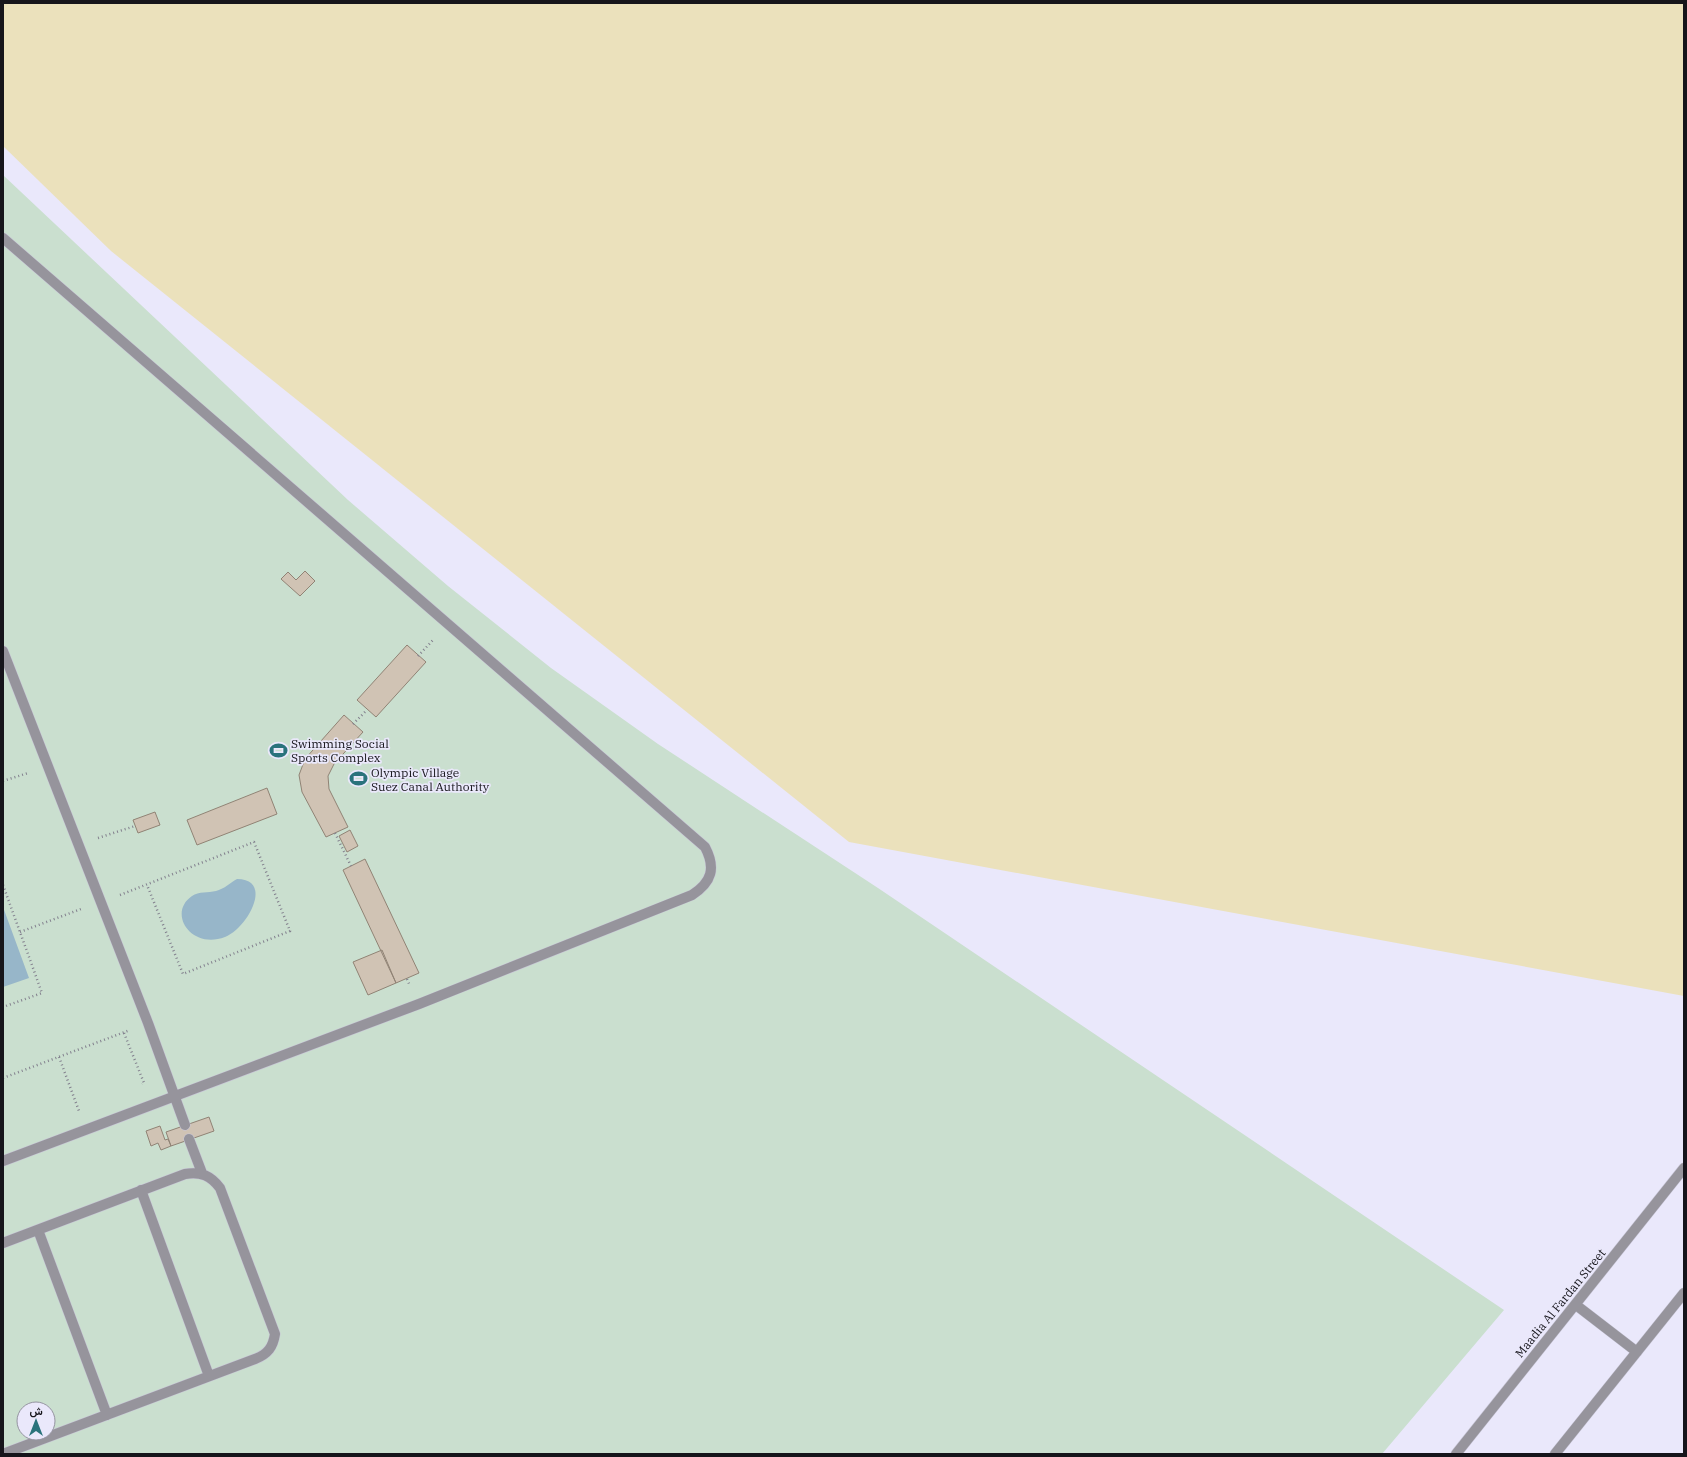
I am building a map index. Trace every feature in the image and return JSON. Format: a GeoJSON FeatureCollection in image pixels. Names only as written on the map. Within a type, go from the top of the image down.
{"type":"FeatureCollection","features":[{"type":"Feature","properties":{"kind":"street"},"geometry":{"type":"LineString","coordinates":[[3,238],[705,847],[710,857],[712,868],[709,879],[702,889],[692,895],[419,1004],[3,1161]]}},
{"type":"Feature","properties":{"kind":"street"},"geometry":{"type":"LineString","coordinates":[[3,651],[148,1024],[185,1125]]}},
{"type":"Feature","properties":{"kind":"street"},"geometry":{"type":"LineString","coordinates":[[189,1139],[202,1173]]}},
{"type":"Feature","properties":{"kind":"street","name":"Maadia Al Fardan Street"},"geometry":{"type":"LineString","coordinates":[[1456,1454],[1684,1168]]}},
{"type":"Feature","properties":{"kind":"street"},"geometry":{"type":"LineString","coordinates":[[3,1243],[140,1190],[186,1174],[202,1173],[210,1176],[220,1188],[273,1325],[275,1334],[270,1350],[263,1356],[3,1454]]}},
{"type":"Feature","properties":{"kind":"street"},"geometry":{"type":"LineString","coordinates":[[140,1190],[210,1376]]}},
{"type":"Feature","properties":{"kind":"street"},"geometry":{"type":"LineString","coordinates":[[38,1230],[107,1415]]}},
{"type":"Feature","properties":{"kind":"street"},"geometry":{"type":"LineString","coordinates":[[1555,1454],[1684,1293]]}},
{"type":"Feature","properties":{"kind":"street"},"geometry":{"type":"LineString","coordinates":[[1576,1305],[1638,1352]]}},
{"type":"Feature","properties":{"kind":"path"},"geometry":{"type":"LineString","coordinates":[[353,724],[367,710]]}},
{"type":"Feature","properties":{"kind":"path"},"geometry":{"type":"LineString","coordinates":[[3,781],[48,766]]}},
{"type":"Feature","properties":{"kind":"path"},"geometry":{"type":"LineString","coordinates":[[78,844],[135,826]]}},
{"type":"Feature","properties":{"kind":"path"},"geometry":{"type":"LineString","coordinates":[[335,833],[351,866]]}},
{"type":"Feature","properties":{"kind":"path"},"geometry":{"type":"LineString","coordinates":[[127,892],[254,842],[290,931],[183,974],[147,885]]}},
{"type":"Feature","properties":{"kind":"path"},"geometry":{"type":"LineString","coordinates":[[3,885],[42,993],[3,1007]]}},
{"type":"Feature","properties":{"kind":"path"},"geometry":{"type":"LineString","coordinates":[[20,932],[101,902]]}},
{"type":"Feature","properties":{"kind":"path"},"geometry":{"type":"LineString","coordinates":[[3,1078],[148,1024]]}},
{"type":"Feature","properties":{"kind":"path"},"geometry":{"type":"LineString","coordinates":[[124,1032],[144,1083],[135,1086],[144,1108]]}},
{"type":"Feature","properties":{"kind":"path"},"geometry":{"type":"LineString","coordinates":[[59,1057],[86,1129]]}},
{"type":"Feature","properties":{"kind":"green space","name":"Olympic Village Suez Canal Authority"},"geometry":{"type":"Polygon","coordinates":[[[3,175],[348,500],[448,586],[551,668],[658,744],[878,888],[1504,1310],[1382,1454],[3,1454],[3,175]]]}},
{"type":"Feature","properties":{"kind":"sand"},"geometry":{"type":"Polygon","coordinates":[[[3,3],[1684,3],[1684,996],[849,842],[111,251],[3,146],[3,3]]]}},
{"type":"Feature","properties":{"kind":"water"},"geometry":{"type":"Polygon","coordinates":[[[237,879],[248,881],[254,887],[256,895],[254,905],[249,915],[234,932],[225,937],[213,940],[202,938],[193,934],[186,928],[182,920],[182,911],[185,903],[192,896],[195,894],[219,890],[237,879]]]}},
{"type":"Feature","properties":{"kind":"water"},"geometry":{"type":"Polygon","coordinates":[[[3,907],[29,978],[3,987],[3,907]]]}},
{"type":"Feature","properties":{"kind":"building"},"geometry":{"type":"Polygon","coordinates":[[[305,571],[315,581],[300,596],[281,579],[288,572],[296,580],[305,571]]]}},
{"type":"Feature","properties":{"kind":"building"},"geometry":{"type":"Polygon","coordinates":[[[407,645],[426,662],[376,717],[357,700],[407,645]]]}},
{"type":"Feature","properties":{"kind":"building"},"geometry":{"type":"Polygon","coordinates":[[[344,715],[363,732],[334,764],[328,776],[329,789],[348,827],[326,837],[302,792],[299,775],[305,759],[344,715]]]}},
{"type":"Feature","properties":{"kind":"building"},"geometry":{"type":"Polygon","coordinates":[[[267,788],[277,814],[197,845],[187,820],[267,788]]]}},
{"type":"Feature","properties":{"kind":"building"},"geometry":{"type":"Polygon","coordinates":[[[155,812],[160,825],[138,833],[133,820],[155,812]]]}},
{"type":"Feature","properties":{"kind":"building"},"geometry":{"type":"Polygon","coordinates":[[[350,830],[358,846],[347,852],[339,836],[350,830]]]}},
{"type":"Feature","properties":{"kind":"building"},"geometry":{"type":"Polygon","coordinates":[[[365,859],[419,973],[396,983],[343,870],[365,859]]]}},
{"type":"Feature","properties":{"kind":"building"},"geometry":{"type":"Polygon","coordinates":[[[382,950],[396,983],[368,995],[353,962],[382,950]]]}},
{"type":"Feature","properties":{"kind":"building"},"geometry":{"type":"Polygon","coordinates":[[[209,1117],[214,1131],[171,1146],[166,1132],[209,1117]]]}},
{"type":"Feature","properties":{"kind":"building"},"geometry":{"type":"Polygon","coordinates":[[[160,1126],[165,1140],[168,1139],[171,1146],[161,1150],[158,1143],[151,1146],[146,1131],[160,1126]]]}},
{"type":"Feature","properties":{"kind":"place","name":"Swimming Social Sports Complex"},"geometry":{"type":"Point","coordinates":[278,750]}},
{"type":"Feature","properties":{"kind":"place","name":"Olympic Village Suez Canal Authority"},"geometry":{"type":"Point","coordinates":[358,779]}}]}
